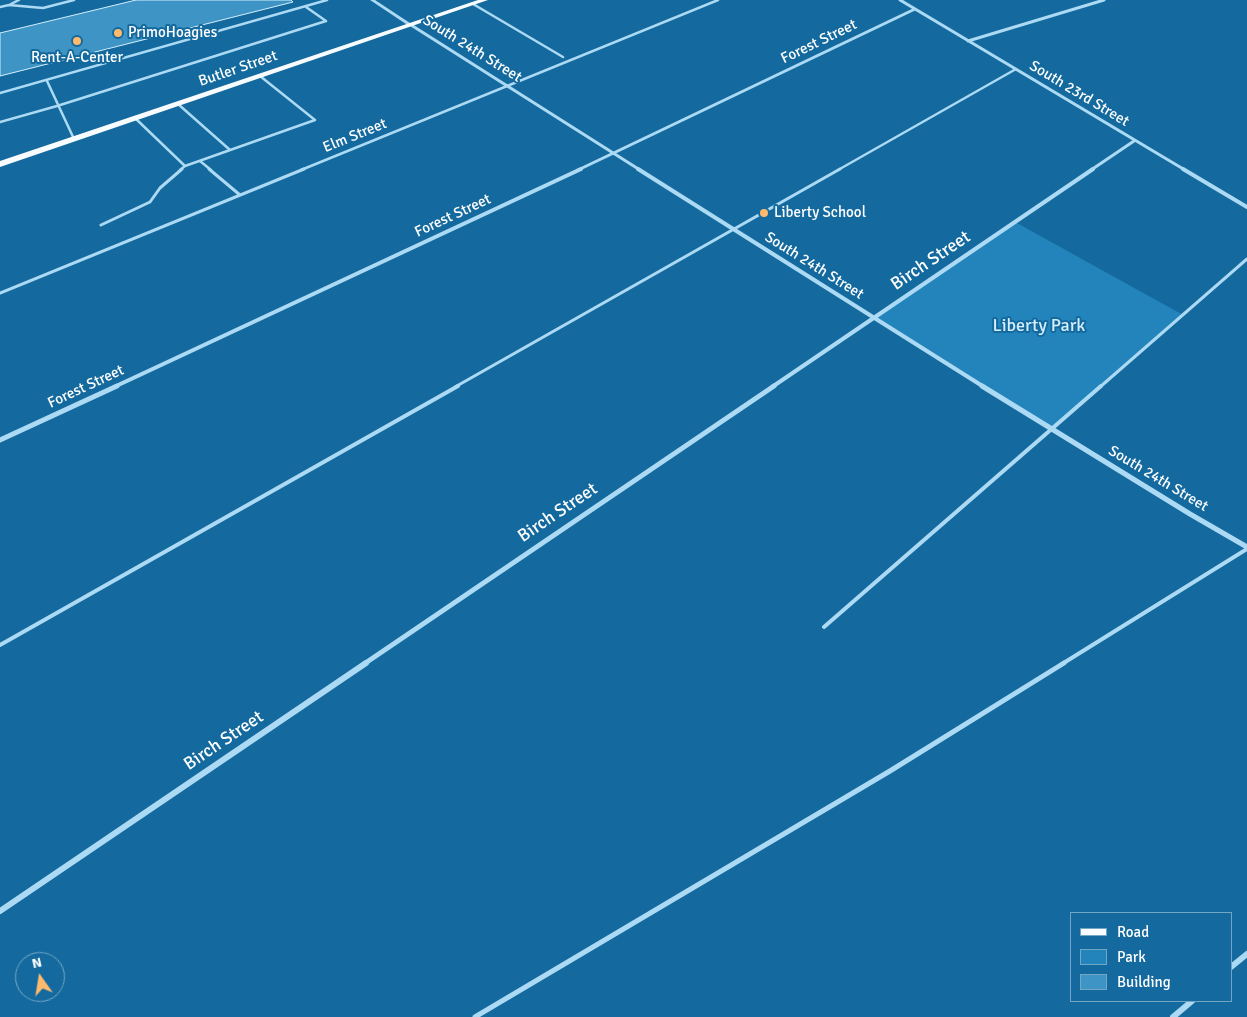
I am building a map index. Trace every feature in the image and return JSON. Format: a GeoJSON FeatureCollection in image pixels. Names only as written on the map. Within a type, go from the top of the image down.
{"type":"FeatureCollection","features":[{"type":"Feature","properties":{"kind":"main road","name":"Butler Street"},"geometry":{"type":"LineString","coordinates":[[0,164],[485,0]]}},
{"type":"Feature","properties":{"kind":"street","name":"South 24th Street"},"geometry":{"type":"LineString","coordinates":[[372,0],[873,318],[1247,548]]}},
{"type":"Feature","properties":{"kind":"street","name":"South 23rd Street"},"geometry":{"type":"LineString","coordinates":[[900,0],[1247,207]]}},
{"type":"Feature","properties":{"kind":"street"},"geometry":{"type":"LineString","coordinates":[[968,41],[1104,0]]}},
{"type":"Feature","properties":{"kind":"street","name":"Forest Street"},"geometry":{"type":"LineString","coordinates":[[0,440],[614,154],[914,9]]}},
{"type":"Feature","properties":{"kind":"street","name":"Birch Street"},"geometry":{"type":"LineString","coordinates":[[0,911],[1134,141]]}},
{"type":"Feature","properties":{"kind":"street"},"geometry":{"type":"LineString","coordinates":[[1232,966],[1247,954]]}},
{"type":"Feature","properties":{"kind":"street"},"geometry":{"type":"LineString","coordinates":[[1172,1017],[1191,1002]]}},
{"type":"Feature","properties":{"kind":"lane"},"geometry":{"type":"LineString","coordinates":[[0,7],[19,0]]}},
{"type":"Feature","properties":{"kind":"lane"},"geometry":{"type":"LineString","coordinates":[[9,5],[42,8],[74,0]]}},
{"type":"Feature","properties":{"kind":"lane"},"geometry":{"type":"LineString","coordinates":[[310,0],[315,4]]}},
{"type":"Feature","properties":{"kind":"lane"},"geometry":{"type":"LineString","coordinates":[[0,93],[327,0]]}},
{"type":"Feature","properties":{"kind":"lane","name":"Elm Street"},"geometry":{"type":"LineString","coordinates":[[0,293],[718,0]]}},
{"type":"Feature","properties":{"kind":"lane"},"geometry":{"type":"LineString","coordinates":[[473,4],[563,57]]}},
{"type":"Feature","properties":{"kind":"lane"},"geometry":{"type":"LineString","coordinates":[[0,122],[57,106],[326,21],[306,6]]}},
{"type":"Feature","properties":{"kind":"lane"},"geometry":{"type":"LineString","coordinates":[[0,644],[1016,69]]}},
{"type":"Feature","properties":{"kind":"lane"},"geometry":{"type":"LineString","coordinates":[[101,225],[150,202],[160,188],[185,166],[315,120],[260,76]]}},
{"type":"Feature","properties":{"kind":"lane"},"geometry":{"type":"LineString","coordinates":[[47,81],[74,139]]}},
{"type":"Feature","properties":{"kind":"lane"},"geometry":{"type":"LineString","coordinates":[[178,104],[230,150]]}},
{"type":"Feature","properties":{"kind":"lane"},"geometry":{"type":"LineString","coordinates":[[135,118],[185,166]]}},
{"type":"Feature","properties":{"kind":"lane"},"geometry":{"type":"LineString","coordinates":[[200,161],[240,195]]}},
{"type":"Feature","properties":{"kind":"lane"},"geometry":{"type":"LineString","coordinates":[[824,626],[1247,259]]}},
{"type":"Feature","properties":{"kind":"lane"},"geometry":{"type":"LineString","coordinates":[[475,1017],[890,771],[1247,548]]}},
{"type":"Feature","properties":{"kind":"green space","name":"Liberty Park"},"geometry":{"type":"Polygon","coordinates":[[[1015,222],[1183,315],[1052,428],[873,318],[1015,222]]]}},
{"type":"Feature","properties":{"kind":"building"},"geometry":{"type":"Polygon","coordinates":[[[136,0],[291,0],[293,2],[0,76],[0,33],[136,0]]]}},
{"type":"Feature","properties":{"kind":"place","name":"PrimoHoagies"},"geometry":{"type":"Point","coordinates":[118,33]}},
{"type":"Feature","properties":{"kind":"place","name":"Rent-A-Center"},"geometry":{"type":"Point","coordinates":[77,41]}},
{"type":"Feature","properties":{"kind":"place","name":"Liberty School"},"geometry":{"type":"Point","coordinates":[764,213]}}]}
